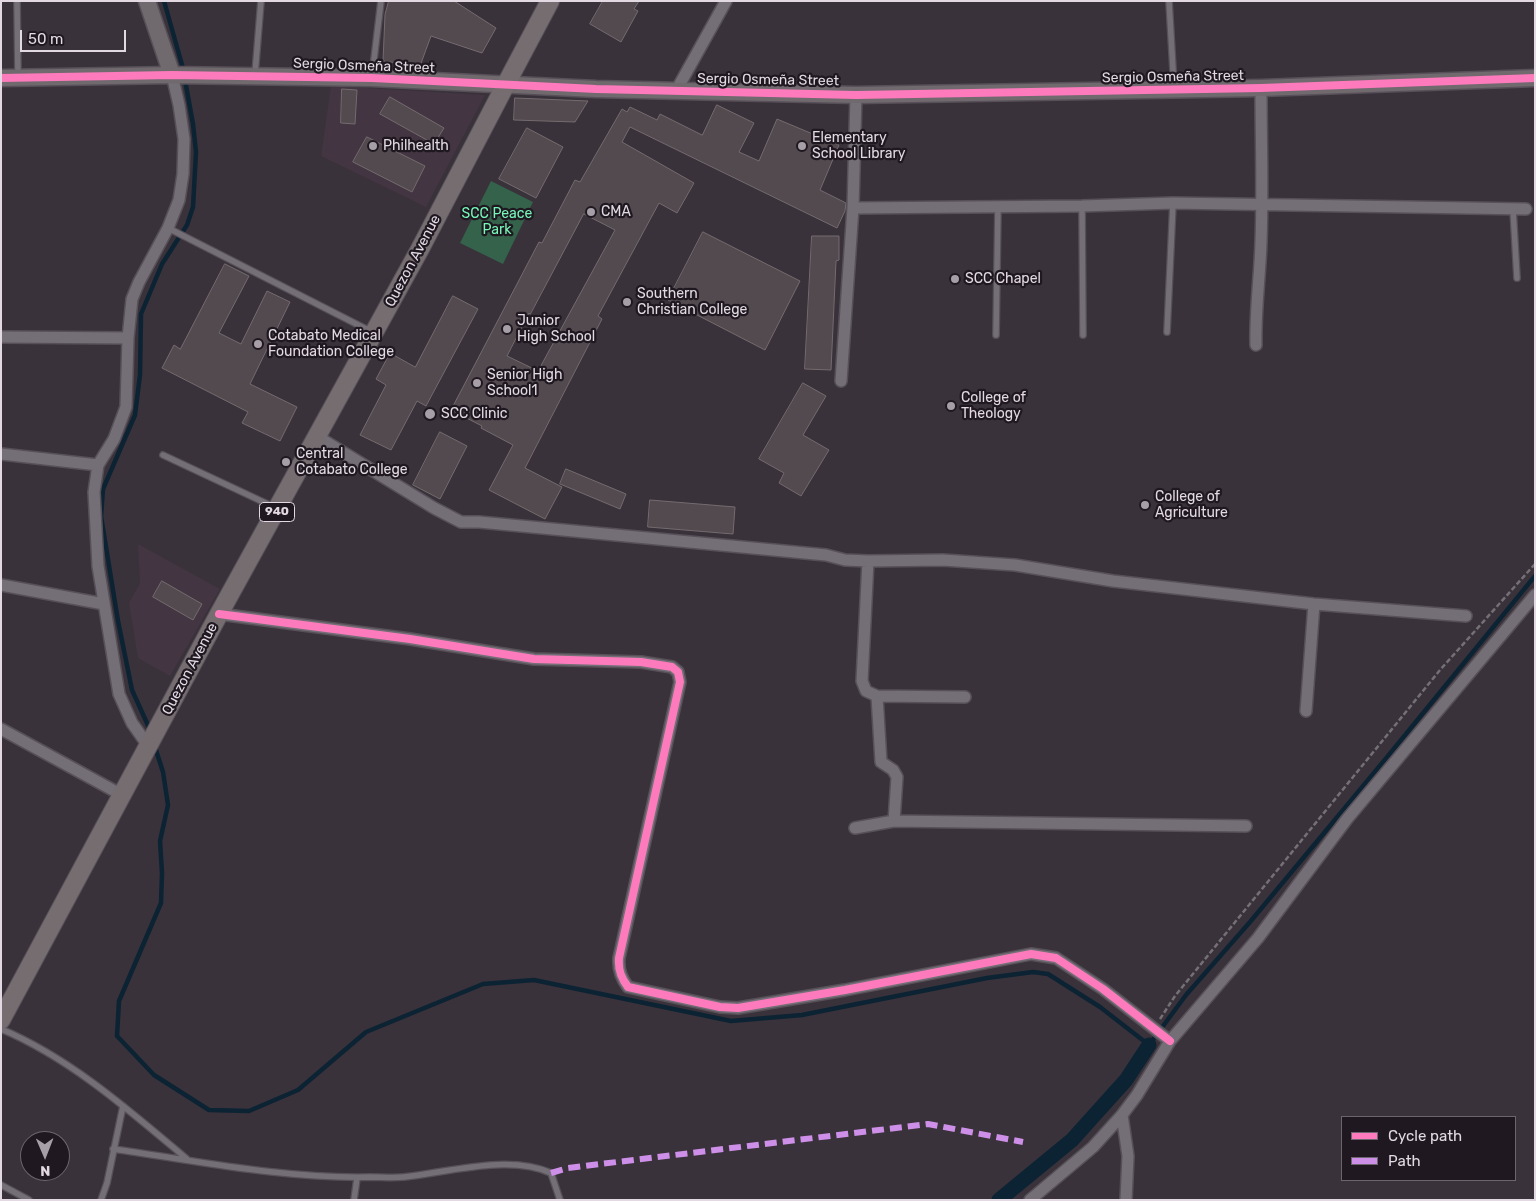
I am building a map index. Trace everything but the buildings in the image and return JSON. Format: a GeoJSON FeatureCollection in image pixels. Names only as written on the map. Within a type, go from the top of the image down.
{"type":"FeatureCollection","features":[{"type":"Feature","properties":{"kind":"main road","name":"Quezon Avenue"},"geometry":{"type":"LineString","coordinates":[[1,1020],[219,614],[424,242],[550,1]]}},
{"type":"Feature","properties":{"kind":"street"},"geometry":{"type":"LineString","coordinates":[[146,1],[172,75],[180,105],[184,139],[182,174],[171,230],[138,282],[130,314],[126,407],[114,439],[98,465],[94,492],[98,566],[119,694],[132,723],[149,747]]}},
{"type":"Feature","properties":{"kind":"street"},"geometry":{"type":"LineString","coordinates":[[676,91],[726,1]]}},
{"type":"Feature","properties":{"kind":"street","name":"Sergio Osmeña Street"},"geometry":{"type":"LineString","coordinates":[[1,78],[172,75],[372,78],[505,86],[856,94],[1261,88],[1535,78]]}},
{"type":"Feature","properties":{"kind":"street"},"geometry":{"type":"LineString","coordinates":[[1256,345],[1262,205],[1261,88]]}},
{"type":"Feature","properties":{"kind":"street"},"geometry":{"type":"LineString","coordinates":[[841,381],[853,208],[856,94]]}},
{"type":"Feature","properties":{"kind":"street"},"geometry":{"type":"LineString","coordinates":[[853,208],[1082,206],[1173,203],[1526,209]]}},
{"type":"Feature","properties":{"kind":"street"},"geometry":{"type":"LineString","coordinates":[[1,336],[128,338]]}},
{"type":"Feature","properties":{"kind":"street"},"geometry":{"type":"LineString","coordinates":[[318,437],[434,508],[461,522],[479,522],[826,555],[845,560],[868,562],[943,560],[1015,564],[1113,581],[1314,604],[1466,616]]}},
{"type":"Feature","properties":{"kind":"street"},"geometry":{"type":"LineString","coordinates":[[1,454],[98,465]]}},
{"type":"Feature","properties":{"kind":"street"},"geometry":{"type":"LineString","coordinates":[[868,562],[862,681],[866,691],[877,696],[965,697]]}},
{"type":"Feature","properties":{"kind":"street"},"geometry":{"type":"LineString","coordinates":[[1,585],[104,604]]}},
{"type":"Feature","properties":{"kind":"street"},"geometry":{"type":"LineString","coordinates":[[1030,1200],[1093,1147],[1122,1115],[1137,1095],[1170,1041],[1258,938],[1347,819],[1535,596]]}},
{"type":"Feature","properties":{"kind":"street"},"geometry":{"type":"LineString","coordinates":[[1306,712],[1314,604]]}},
{"type":"Feature","properties":{"kind":"street"},"geometry":{"type":"LineString","coordinates":[[219,614],[410,639],[534,659],[641,662],[672,667],[678,672],[680,682],[619,958],[618,966],[622,979],[628,987],[720,1007],[738,1008],[845,990],[1031,954],[1042,954],[1056,958],[1103,989],[1170,1041]]}},
{"type":"Feature","properties":{"kind":"street"},"geometry":{"type":"LineString","coordinates":[[877,696],[881,762],[892,770],[897,777],[894,822]]}},
{"type":"Feature","properties":{"kind":"street"},"geometry":{"type":"LineString","coordinates":[[1,728],[122,795]]}},
{"type":"Feature","properties":{"kind":"street"},"geometry":{"type":"LineString","coordinates":[[855,828],[894,822],[1246,826]]}},
{"type":"Feature","properties":{"kind":"street"},"geometry":{"type":"LineString","coordinates":[[1122,1115],[1128,1156],[1126,1200]]}},
{"type":"Feature","properties":{"kind":"lane"},"geometry":{"type":"LineString","coordinates":[[17,1],[18,77]]}},
{"type":"Feature","properties":{"kind":"lane"},"geometry":{"type":"LineString","coordinates":[[254,76],[261,1]]}},
{"type":"Feature","properties":{"kind":"lane"},"geometry":{"type":"LineString","coordinates":[[372,78],[381,1]]}},
{"type":"Feature","properties":{"kind":"lane"},"geometry":{"type":"LineString","coordinates":[[1169,1],[1174,89]]}},
{"type":"Feature","properties":{"kind":"lane"},"geometry":{"type":"LineString","coordinates":[[1167,332],[1173,203]]}},
{"type":"Feature","properties":{"kind":"lane"},"geometry":{"type":"LineString","coordinates":[[996,335],[998,206]]}},
{"type":"Feature","properties":{"kind":"lane"},"geometry":{"type":"LineString","coordinates":[[1082,206],[1083,335]]}},
{"type":"Feature","properties":{"kind":"lane"},"geometry":{"type":"LineString","coordinates":[[1513,209],[1517,278]]}},
{"type":"Feature","properties":{"kind":"lane"},"geometry":{"type":"LineString","coordinates":[[171,230],[374,333]]}},
{"type":"Feature","properties":{"kind":"lane"},"geometry":{"type":"LineString","coordinates":[[163,455],[278,509]]}},
{"type":"Feature","properties":{"kind":"lane"},"geometry":{"type":"LineString","coordinates":[[1,1029],[42,1048],[124,1106],[186,1159]]}},
{"type":"Feature","properties":{"kind":"lane"},"geometry":{"type":"LineString","coordinates":[[101,1200],[107,1183],[124,1106]]}},
{"type":"Feature","properties":{"kind":"lane"},"geometry":{"type":"LineString","coordinates":[[113,1149],[306,1176],[402,1177],[468,1168],[510,1165],[539,1168],[551,1173],[560,1200]]}},
{"type":"Feature","properties":{"kind":"lane"},"geometry":{"type":"LineString","coordinates":[[354,1200],[357,1178]]}},
{"type":"Feature","properties":{"kind":"lane"},"geometry":{"type":"LineString","coordinates":[[1,1185],[29,1200]]}},
{"type":"Feature","properties":{"kind":"path"},"geometry":{"type":"LineString","coordinates":[[1154,1028],[1175,996],[1440,670],[1535,564]]}},
{"type":"Feature","properties":{"kind":"shaded area"},"geometry":{"type":"Polygon","coordinates":[[[331,86],[485,95],[426,207],[321,156],[331,86]]]}},
{"type":"Feature","properties":{"kind":"shaded area"},"geometry":{"type":"Polygon","coordinates":[[[138,544],[220,589],[170,676],[138,658],[129,603],[140,583],[138,544]]]}},
{"type":"Feature","properties":{"kind":"green space","name":"SCC Peace Park"},"geometry":{"type":"Polygon","coordinates":[[[491,181],[533,202],[503,264],[460,243],[491,181]]]}},
{"type":"Feature","properties":{"kind":"waterway"},"geometry":{"type":"LineString","coordinates":[[164,1],[184,72]]}},
{"type":"Feature","properties":{"kind":"waterway"},"geometry":{"type":"LineString","coordinates":[[151,732],[132,690],[118,621],[101,516],[103,489],[135,415],[140,375],[141,314],[162,264],[187,225],[193,207],[196,152],[185,80]]}},
{"type":"Feature","properties":{"kind":"waterway"},"geometry":{"type":"LineString","coordinates":[[154,744],[163,772],[168,805],[160,841],[161,903],[119,1001],[117,1036],[154,1075],[209,1110],[249,1111],[298,1090],[366,1032],[483,984],[534,980],[731,1021],[802,1015],[987,978],[1033,972],[1048,974],[1100,1007],[1149,1045],[1186,995],[1250,922],[1535,576]]}},
{"type":"Feature","properties":{"kind":"waterway"},"geometry":{"type":"LineString","coordinates":[[999,1200],[1072,1140],[1126,1080],[1149,1045]]}},
{"type":"Feature","properties":{"kind":"marked path"},"geometry":{"type":"LineString","coordinates":[[551,1173],[568,1168],[928,1124],[1023,1142]]}},
{"type":"Feature","properties":{"kind":"cycle path"},"geometry":{"type":"LineString","coordinates":[[1,78],[172,75],[372,78],[596,89],[856,95],[1261,88],[1535,78]]}},
{"type":"Feature","properties":{"kind":"cycle path"},"geometry":{"type":"LineString","coordinates":[[219,614],[410,639],[534,659],[641,662],[672,667],[678,672],[680,682],[619,958],[620,974],[628,987],[720,1007],[738,1008],[845,990],[1031,954],[1056,958],[1103,989],[1170,1041]]}},
{"type":"Feature","properties":{"kind":"place","name":"Philhealth"},"geometry":{"type":"Point","coordinates":[373,146]}},
{"type":"Feature","properties":{"kind":"place","name":"Elementary School Library"},"geometry":{"type":"Point","coordinates":[802,146]}},
{"type":"Feature","properties":{"kind":"place","name":"CMA"},"geometry":{"type":"Point","coordinates":[591,212]}},
{"type":"Feature","properties":{"kind":"place","name":"SCC Chapel"},"geometry":{"type":"Point","coordinates":[955,279]}},
{"type":"Feature","properties":{"kind":"place","name":"Southern Christian College"},"geometry":{"type":"Point","coordinates":[627,302]}},
{"type":"Feature","properties":{"kind":"place","name":"Junior High School"},"geometry":{"type":"Point","coordinates":[507,329]}},
{"type":"Feature","properties":{"kind":"place","name":"Cotabato Medical Foundation College"},"geometry":{"type":"Point","coordinates":[258,344]}},
{"type":"Feature","properties":{"kind":"place","name":"Senior High School1"},"geometry":{"type":"Point","coordinates":[477,383]}},
{"type":"Feature","properties":{"kind":"place","name":"College of Theology"},"geometry":{"type":"Point","coordinates":[951,406]}},
{"type":"Feature","properties":{"kind":"place","name":"SCC Clinic"},"geometry":{"type":"Point","coordinates":[430,414]}},
{"type":"Feature","properties":{"kind":"place","name":"Central Cotabato College"},"geometry":{"type":"Point","coordinates":[286,462]}},
{"type":"Feature","properties":{"kind":"place","name":"College of Agriculture"},"geometry":{"type":"Point","coordinates":[1145,505]}}]}
